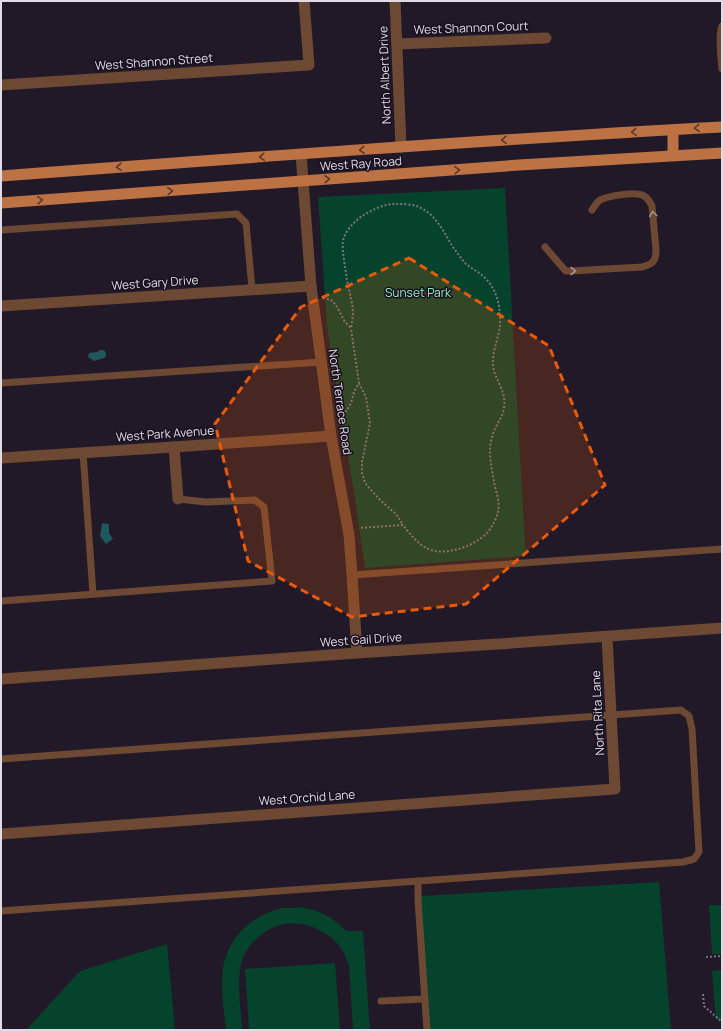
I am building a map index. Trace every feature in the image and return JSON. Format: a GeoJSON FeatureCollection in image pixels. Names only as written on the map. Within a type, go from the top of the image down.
{"type":"FeatureCollection","features":[{"type":"Feature","properties":{"kind":"main road","name":"West Ray Road"},"geometry":{"type":"LineString","coordinates":[[1,176],[601,133],[722,127]]}},
{"type":"Feature","properties":{"kind":"main road"},"geometry":{"type":"LineString","coordinates":[[673,130],[673,155]]}},
{"type":"Feature","properties":{"kind":"main road","name":"West Ray Road"},"geometry":{"type":"LineString","coordinates":[[1,203],[673,155],[722,153]]}},
{"type":"Feature","properties":{"kind":"street","name":"West Shannon Street"},"geometry":{"type":"LineString","coordinates":[[1,86],[309,65],[304,1]]}},
{"type":"Feature","properties":{"kind":"street","name":"North Albert Drive"},"geometry":{"type":"LineString","coordinates":[[395,1],[401,147]]}},
{"type":"Feature","properties":{"kind":"street","name":"West Shannon Court"},"geometry":{"type":"LineString","coordinates":[[397,44],[546,38]]}},
{"type":"Feature","properties":{"kind":"street","name":"North Terrace Road"},"geometry":{"type":"LineString","coordinates":[[301,154],[311,291],[331,436],[348,529],[356,653]]}},
{"type":"Feature","properties":{"kind":"street","name":"West Gary Drive"},"geometry":{"type":"LineString","coordinates":[[1,306],[252,289],[311,291]]}},
{"type":"Feature","properties":{"kind":"street","name":"West Park Avenue"},"geometry":{"type":"LineString","coordinates":[[1,458],[331,436]]}},
{"type":"Feature","properties":{"kind":"street"},"geometry":{"type":"LineString","coordinates":[[174,447],[178,499]]}},
{"type":"Feature","properties":{"kind":"street","name":"West Gail Drive"},"geometry":{"type":"LineString","coordinates":[[1,679],[722,628]]}},
{"type":"Feature","properties":{"kind":"street","name":"North Rita Lane"},"geometry":{"type":"LineString","coordinates":[[607,637],[615,789]]}},
{"type":"Feature","properties":{"kind":"street","name":"West Orchid Lane"},"geometry":{"type":"LineString","coordinates":[[1,834],[615,789]]}},
{"type":"Feature","properties":{"kind":"lane"},"geometry":{"type":"LineString","coordinates":[[722,26],[720,28],[720,35],[722,69]]}},
{"type":"Feature","properties":{"kind":"lane"},"geometry":{"type":"LineString","coordinates":[[546,247],[566,271],[642,267],[653,262],[656,257],[656,250],[653,210],[649,200],[643,195],[634,194],[607,197],[598,201],[592,210]]}},
{"type":"Feature","properties":{"kind":"lane"},"geometry":{"type":"LineString","coordinates":[[1,230],[237,214],[246,223],[252,289]]}},
{"type":"Feature","properties":{"kind":"lane"},"geometry":{"type":"LineString","coordinates":[[1,383],[322,362]]}},
{"type":"Feature","properties":{"kind":"lane"},"geometry":{"type":"LineString","coordinates":[[83,452],[93,594]]}},
{"type":"Feature","properties":{"kind":"lane"},"geometry":{"type":"LineString","coordinates":[[1,602],[272,581],[264,507],[255,500],[206,502],[178,499]]}},
{"type":"Feature","properties":{"kind":"lane"},"geometry":{"type":"LineString","coordinates":[[352,575],[722,549]]}},
{"type":"Feature","properties":{"kind":"lane"},"geometry":{"type":"LineString","coordinates":[[1,759],[681,710],[689,716],[692,729],[699,852],[694,859],[683,862],[1,911]]}},
{"type":"Feature","properties":{"kind":"lane"},"geometry":{"type":"LineString","coordinates":[[418,881],[427,1030]]}},
{"type":"Feature","properties":{"kind":"lane"},"geometry":{"type":"LineString","coordinates":[[381,1001],[425,999]]}},
{"type":"Feature","properties":{"kind":"path"},"geometry":{"type":"LineString","coordinates":[[394,204],[420,207],[430,214],[438,223],[465,263],[485,278],[491,285],[497,296],[500,310],[500,325],[493,357],[493,367],[504,397],[504,409],[494,431],[490,450],[491,464],[498,499],[498,511],[492,526],[484,537],[457,550],[442,552],[430,550],[411,535],[396,514],[381,501],[365,483],[362,473],[362,462],[370,423],[366,398],[359,383],[351,328],[353,314],[343,253],[343,240],[348,230],[356,220],[379,207],[394,204]]}},
{"type":"Feature","properties":{"kind":"path"},"geometry":{"type":"LineString","coordinates":[[311,291],[331,300],[336,305],[345,322],[351,328]]}},
{"type":"Feature","properties":{"kind":"path"},"geometry":{"type":"LineString","coordinates":[[329,422],[345,413],[351,403],[354,392],[359,383]]}},
{"type":"Feature","properties":{"kind":"path"},"geometry":{"type":"LineString","coordinates":[[348,529],[403,525]]}},
{"type":"Feature","properties":{"kind":"path"},"geometry":{"type":"LineString","coordinates":[[706,957],[722,956]]}},
{"type":"Feature","properties":{"kind":"path"},"geometry":{"type":"LineString","coordinates":[[703,994],[704,1006],[722,1022]]}},
{"type":"Feature","properties":{"kind":"highlighted area"},"geometry":{"type":"Polygon","coordinates":[[[409,258],[549,346],[605,485],[466,604],[352,617],[248,561],[215,424],[301,307],[409,258]]]}},
{"type":"Feature","properties":{"kind":"green space","name":"Sunset Park"},"geometry":{"type":"Polygon","coordinates":[[[505,188],[526,556],[365,568],[327,326],[318,197],[505,188]]]}},
{"type":"Feature","properties":{"kind":"green space"},"geometry":{"type":"Polygon","coordinates":[[[659,882],[671,1030],[430,1030],[420,896],[659,882]]]}},
{"type":"Feature","properties":{"kind":"green space"},"geometry":{"type":"Polygon","coordinates":[[[709,905],[722,905],[722,954],[712,954],[709,905]]]}},
{"type":"Feature","properties":{"kind":"green space"},"geometry":{"type":"Polygon","coordinates":[[[299,907],[325,914],[346,931],[363,931],[370,1030],[353,1030],[349,965],[340,947],[331,937],[316,928],[294,923],[279,925],[272,928],[254,941],[248,948],[242,960],[239,976],[242,1030],[226,1030],[222,976],[230,946],[236,937],[252,921],[272,911],[283,908],[299,907]]]}},
{"type":"Feature","properties":{"kind":"green space"},"geometry":{"type":"Polygon","coordinates":[[[167,944],[175,1030],[26,1030],[80,971],[167,944]]]}},
{"type":"Feature","properties":{"kind":"green space"},"geometry":{"type":"Polygon","coordinates":[[[335,963],[340,1030],[249,1030],[245,969],[335,963]]]}},
{"type":"Feature","properties":{"kind":"green space"},"geometry":{"type":"Polygon","coordinates":[[[722,970],[722,1019],[716,1020],[712,971],[722,970]]]}},
{"type":"Feature","properties":{"kind":"shaded area"},"geometry":{"type":"Polygon","coordinates":[[[104,350],[106,353],[104,358],[94,361],[88,357],[89,353],[104,350]]]}},
{"type":"Feature","properties":{"kind":"shaded area"},"geometry":{"type":"Polygon","coordinates":[[[102,523],[109,524],[109,533],[113,539],[106,544],[100,536],[102,523]]]}}]}
